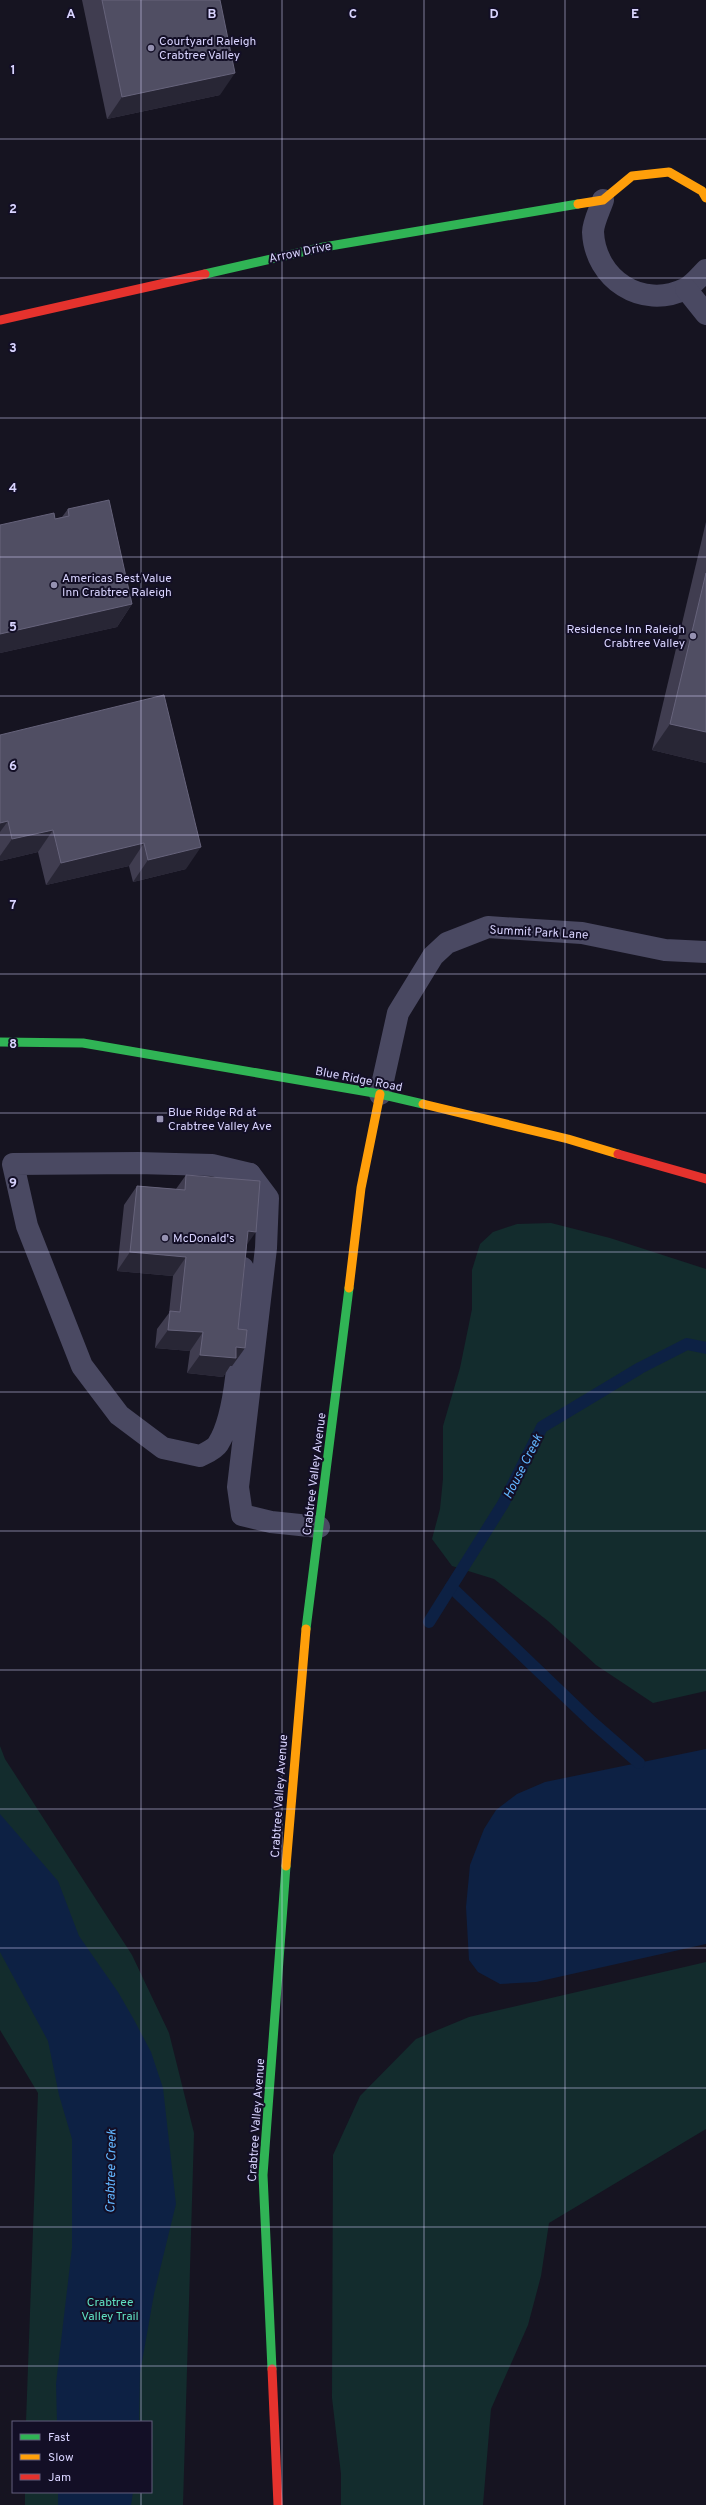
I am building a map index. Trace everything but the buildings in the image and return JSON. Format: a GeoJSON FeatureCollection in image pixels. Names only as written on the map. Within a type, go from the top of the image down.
{"type":"FeatureCollection","features":[{"type":"Feature","properties":{"kind":"street"},"geometry":{"type":"LineString","coordinates":[[706,198],[702,191],[669,172],[632,176],[603,200],[593,231],[600,263],[623,287],[654,296],[686,289],[706,270]]}},
{"type":"Feature","properties":{"kind":"street","name":"Arrow Drive"},"geometry":{"type":"LineString","coordinates":[[0,320],[324,247],[603,200]]}},
{"type":"Feature","properties":{"kind":"street"},"geometry":{"type":"LineString","coordinates":[[686,289],[706,314]]}},
{"type":"Feature","properties":{"kind":"street","name":"Summit Park Lane"},"geometry":{"type":"LineString","coordinates":[[380,1094],[398,1013],[433,956],[447,943],[488,927],[582,933],[665,950],[706,952]]}},
{"type":"Feature","properties":{"kind":"street","name":"Blue Ridge Road"},"geometry":{"type":"LineString","coordinates":[[0,1042],[83,1043],[380,1094],[568,1139],[706,1179]]}},
{"type":"Feature","properties":{"kind":"street","name":"Crabtree Valley Avenue"},"geometry":{"type":"LineString","coordinates":[[278,2505],[263,2175],[301,1668],[361,1188],[380,1094]]}},
{"type":"Feature","properties":{"kind":"street"},"geometry":{"type":"LineString","coordinates":[[250,1174],[236,1379],[229,1421],[217,1446],[200,1456],[163,1448],[119,1415],[82,1366],[27,1226],[13,1164],[190,1164],[212,1165],[250,1174],[268,1198],[266,1248],[238,1487],[242,1515],[271,1522],[319,1527]]}},
{"type":"Feature","properties":{"kind":"green space"},"geometry":{"type":"Polygon","coordinates":[[[551,1223],[610,1238],[706,1269],[706,1691],[653,1703],[596,1665],[548,1621],[494,1579],[452,1566],[432,1539],[440,1509],[443,1479],[443,1426],[460,1368],[472,1309],[472,1270],[480,1244],[493,1232],[517,1224],[551,1223]]]}},
{"type":"Feature","properties":{"kind":"green space","name":"Crabtree Valley Trail"},"geometry":{"type":"Polygon","coordinates":[[[0,1746],[5,1759],[132,1955],[169,2033],[194,2133],[183,2505],[25,2505],[25,2493],[152,2493],[152,2421],[26,2421],[38,2093],[0,2030],[0,1746]]]}},
{"type":"Feature","properties":{"kind":"green space"},"geometry":{"type":"Polygon","coordinates":[[[706,1962],[706,2129],[549,2223],[541,2276],[528,2325],[491,2409],[483,2505],[341,2505],[341,2474],[332,2398],[333,2155],[360,2096],[416,2039],[469,2017],[706,1962]]]}},
{"type":"Feature","properties":{"kind":"water"},"geometry":{"type":"Polygon","coordinates":[[[706,1749],[706,1944],[536,1982],[500,1984],[478,1972],[469,1960],[466,1907],[470,1865],[484,1829],[496,1810],[517,1794],[545,1782],[706,1749]]]}},
{"type":"Feature","properties":{"kind":"water","name":"Crabtree Creek"},"geometry":{"type":"Polygon","coordinates":[[[0,1814],[58,1881],[79,1936],[118,1992],[133,2018],[151,2052],[163,2088],[176,2204],[154,2294],[140,2373],[139,2421],[57,2421],[56,2384],[72,2248],[72,2139],[59,2095],[48,2041],[0,1952],[0,1814]]]}},
{"type":"Feature","properties":{"kind":"water"},"geometry":{"type":"Polygon","coordinates":[[[58,2493],[133,2493],[131,2505],[58,2505],[58,2493]]]}},
{"type":"Feature","properties":{"kind":"waterway","name":"House Creek"},"geometry":{"type":"LineString","coordinates":[[429,1622],[503,1504],[542,1427],[640,1368],[687,1344],[706,1348]]}},
{"type":"Feature","properties":{"kind":"waterway"},"geometry":{"type":"LineString","coordinates":[[451,1587],[592,1722],[639,1763]]}},
{"type":"Feature","properties":{"kind":"traffic: fast"},"geometry":{"type":"LineString","coordinates":[[205,274],[324,247],[578,204]]}},
{"type":"Feature","properties":{"kind":"traffic: fast"},"geometry":{"type":"LineString","coordinates":[[0,1042],[83,1043],[380,1094],[423,1104]]}},
{"type":"Feature","properties":{"kind":"traffic: fast"},"geometry":{"type":"LineString","coordinates":[[306,1629],[349,1288]]}},
{"type":"Feature","properties":{"kind":"traffic: fast"},"geometry":{"type":"LineString","coordinates":[[272,2369],[263,2175],[286,1866]]}},
{"type":"Feature","properties":{"kind":"traffic: slow"},"geometry":{"type":"LineString","coordinates":[[578,204],[603,200],[632,176],[669,172],[702,191],[706,198]]}},
{"type":"Feature","properties":{"kind":"traffic: slow"},"geometry":{"type":"LineString","coordinates":[[349,1288],[361,1188],[380,1094]]}},
{"type":"Feature","properties":{"kind":"traffic: slow"},"geometry":{"type":"LineString","coordinates":[[423,1104],[568,1139],[618,1154]]}},
{"type":"Feature","properties":{"kind":"traffic: slow"},"geometry":{"type":"LineString","coordinates":[[286,1866],[306,1629]]}},
{"type":"Feature","properties":{"kind":"traffic: jam"},"geometry":{"type":"LineString","coordinates":[[0,320],[205,274]]}},
{"type":"Feature","properties":{"kind":"traffic: jam"},"geometry":{"type":"LineString","coordinates":[[618,1154],[706,1179]]}},
{"type":"Feature","properties":{"kind":"traffic: jam"},"geometry":{"type":"LineString","coordinates":[[272,2369],[278,2505]]}},
{"type":"Feature","properties":{"kind":"place","name":"Courtyard Raleigh Crabtree Valley"},"geometry":{"type":"Point","coordinates":[151,48]}},
{"type":"Feature","properties":{"kind":"place","name":"Americas Best Value Inn Crabtree Raleigh"},"geometry":{"type":"Point","coordinates":[54,585]}},
{"type":"Feature","properties":{"kind":"place","name":"Residence Inn Raleigh Crabtree Valley"},"geometry":{"type":"Point","coordinates":[693,636]}},
{"type":"Feature","properties":{"kind":"place","name":"Blue Ridge Rd at Crabtree Valley Ave"},"geometry":{"type":"Point","coordinates":[160,1119]}},
{"type":"Feature","properties":{"kind":"place","name":"McDonald's"},"geometry":{"type":"Point","coordinates":[165,1238]}}]}
